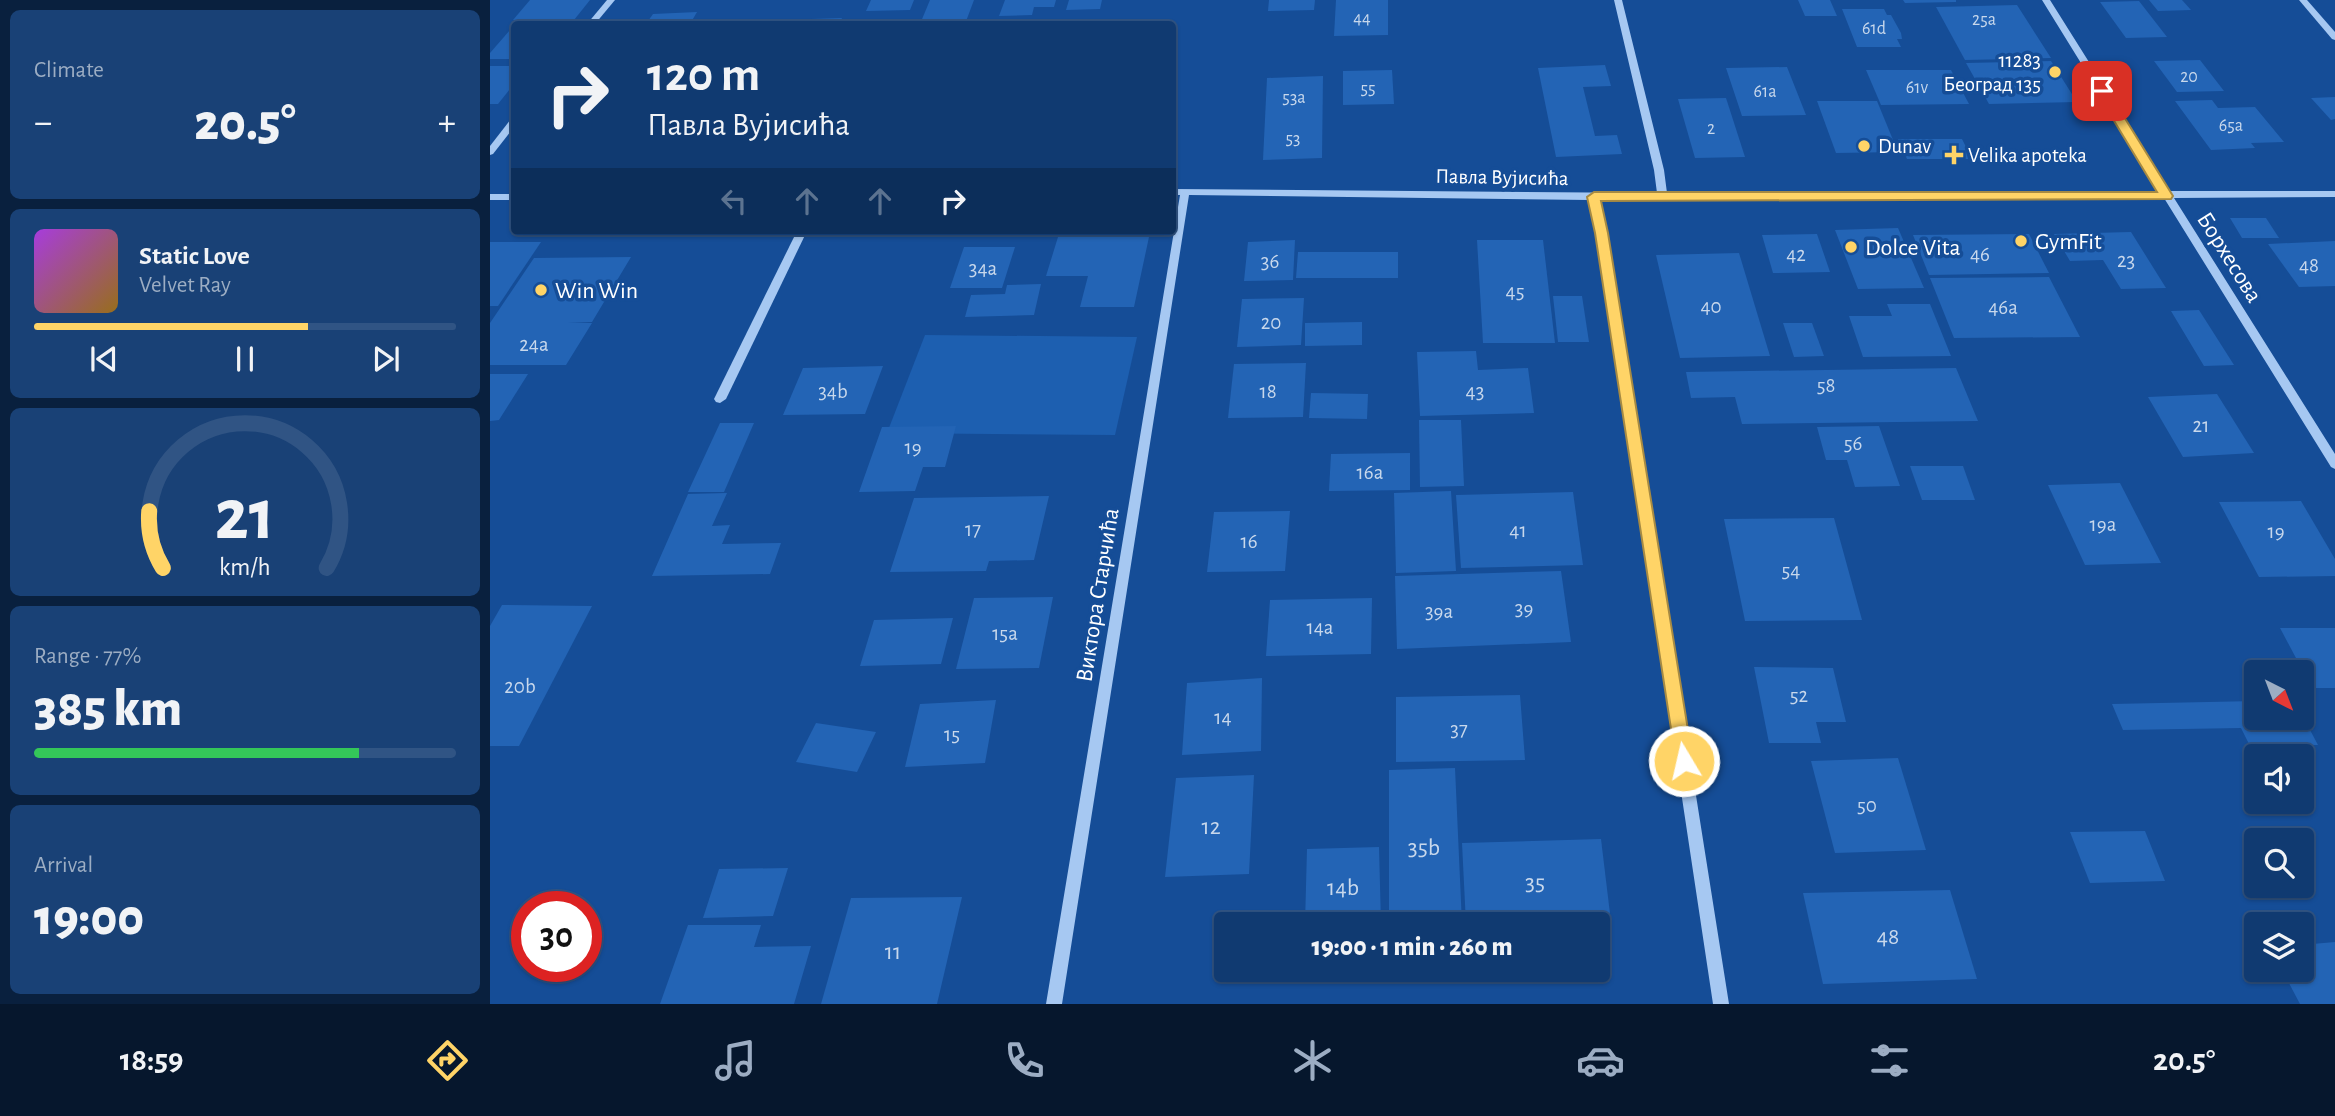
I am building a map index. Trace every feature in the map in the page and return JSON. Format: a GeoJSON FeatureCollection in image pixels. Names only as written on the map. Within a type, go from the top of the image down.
{"type":"FeatureCollection","features":[{"type":"Feature","properties":{"kind":"street"},"geometry":{"type":"LineString","coordinates":[[594,21],[611,0]]}},
{"type":"Feature","properties":{"kind":"street"},"geometry":{"type":"LineString","coordinates":[[1618,0],[1662,196]]}},
{"type":"Feature","properties":{"kind":"street","name":"Борхесова"},"geometry":{"type":"LineString","coordinates":[[2046,0],[2335,464]]}},
{"type":"Feature","properties":{"kind":"street"},"geometry":{"type":"LineString","coordinates":[[2303,0],[2335,37]]}},
{"type":"Feature","properties":{"kind":"street"},"geometry":{"type":"LineString","coordinates":[[490,152],[511,125]]}},
{"type":"Feature","properties":{"kind":"street","name":"Павла Вујисића"},"geometry":{"type":"LineString","coordinates":[[1179,192],[1594,197],[2335,194]]}},
{"type":"Feature","properties":{"kind":"street","name":"Виктора Старчића"},"geometry":{"type":"LineString","coordinates":[[1176,211],[1179,192]]}},
{"type":"Feature","properties":{"kind":"street"},"geometry":{"type":"LineString","coordinates":[[490,197],[511,197]]}},
{"type":"Feature","properties":{"kind":"street"},"geometry":{"type":"LineString","coordinates":[[1594,197],[1721,1004]]}},
{"type":"Feature","properties":{"kind":"street"},"geometry":{"type":"LineString","coordinates":[[720,399],[800,235]]}},
{"type":"Feature","properties":{"kind":"street","name":"Виктора Старчића"},"geometry":{"type":"LineString","coordinates":[[1054,1004],[1172,235]]}},
{"type":"Feature","properties":{"kind":"shaded area"},"geometry":{"type":"Polygon","coordinates":[[[925,335],[1137,337],[1115,435],[887,433],[925,335]]]}},
{"type":"Feature","properties":{"kind":"building"},"geometry":{"type":"Polygon","coordinates":[[[530,0],[590,0],[574,20],[513,20],[530,0]]]}},
{"type":"Feature","properties":{"kind":"building"},"geometry":{"type":"Polygon","coordinates":[[[871,0],[914,0],[910,10],[866,11],[871,0]]]}},
{"type":"Feature","properties":{"kind":"building"},"geometry":{"type":"Polygon","coordinates":[[[930,0],[974,0],[966,21],[921,21],[930,0]]]}},
{"type":"Feature","properties":{"kind":"building"},"geometry":{"type":"Polygon","coordinates":[[[1005,0],[1056,0],[1054,7],[1034,7],[1032,15],[999,16],[1005,0]]]}},
{"type":"Feature","properties":{"kind":"building"},"geometry":{"type":"Polygon","coordinates":[[[1069,0],[1102,0],[1100,9],[1066,10],[1069,0]]]}},
{"type":"Feature","properties":{"kind":"building"},"geometry":{"type":"Polygon","coordinates":[[[1269,0],[1315,0],[1314,10],[1268,11],[1269,0]]]}},
{"type":"Feature","properties":{"kind":"building"},"geometry":{"type":"Polygon","coordinates":[[[1336,0],[1388,0],[1388,35],[1334,36],[1336,0]]]}},
{"type":"Feature","properties":{"kind":"building"},"geometry":{"type":"Polygon","coordinates":[[[1798,0],[1830,0],[1837,16],[1805,16],[1798,0]]]}},
{"type":"Feature","properties":{"kind":"building"},"geometry":{"type":"Polygon","coordinates":[[[1903,0],[1956,0],[1956,2],[1905,3],[1903,0]]]}},
{"type":"Feature","properties":{"kind":"building"},"geometry":{"type":"Polygon","coordinates":[[[2149,0],[2182,0],[2191,10],[2158,11],[2149,0]]]}},
{"type":"Feature","properties":{"kind":"building"},"geometry":{"type":"Polygon","coordinates":[[[2139,1],[2167,37],[2126,38],[2100,2],[2139,1]]]}},
{"type":"Feature","properties":{"kind":"building"},"geometry":{"type":"Polygon","coordinates":[[[2017,5],[2051,58],[1965,60],[1936,7],[2017,5]]]}},
{"type":"Feature","properties":{"kind":"building"},"geometry":{"type":"Polygon","coordinates":[[[1842,9],[1884,9],[1887,15],[1891,15],[1901,33],[1902,39],[1897,39],[1901,47],[1857,47],[1842,9]]]}},
{"type":"Feature","properties":{"kind":"building"},"geometry":{"type":"Polygon","coordinates":[[[697,12],[692,21],[648,21],[653,14],[697,12]]]}},
{"type":"Feature","properties":{"kind":"building"},"geometry":{"type":"Polygon","coordinates":[[[842,18],[840,21],[780,20],[842,18]]]}},
{"type":"Feature","properties":{"kind":"building"},"geometry":{"type":"Polygon","coordinates":[[[511,30],[511,59],[490,59],[490,53],[511,30]]]}},
{"type":"Feature","properties":{"kind":"building"},"geometry":{"type":"Polygon","coordinates":[[[2200,60],[2224,91],[2177,92],[2154,61],[2200,60]]]}},
{"type":"Feature","properties":{"kind":"building"},"geometry":{"type":"Polygon","coordinates":[[[2051,61],[2077,102],[1989,104],[1966,63],[2051,61]]]}},
{"type":"Feature","properties":{"kind":"building"},"geometry":{"type":"Polygon","coordinates":[[[1605,65],[1611,86],[1583,87],[1595,136],[1617,135],[1622,154],[1556,157],[1538,68],[1605,65]]]}},
{"type":"Feature","properties":{"kind":"building"},"geometry":{"type":"Polygon","coordinates":[[[490,66],[511,66],[511,88],[498,104],[490,104],[490,66]]]}},
{"type":"Feature","properties":{"kind":"building"},"geometry":{"type":"Polygon","coordinates":[[[1787,67],[1806,115],[1742,116],[1726,68],[1787,67]]]}},
{"type":"Feature","properties":{"kind":"building"},"geometry":{"type":"Polygon","coordinates":[[[1392,70],[1394,104],[1343,105],[1343,71],[1392,70]]]}},
{"type":"Feature","properties":{"kind":"building"},"geometry":{"type":"Polygon","coordinates":[[[1866,70],[1951,70],[1969,104],[1881,105],[1866,70]]]}},
{"type":"Feature","properties":{"kind":"building"},"geometry":{"type":"Polygon","coordinates":[[[1323,76],[1322,158],[1263,160],[1267,78],[1323,76]]]}},
{"type":"Feature","properties":{"kind":"building"},"geometry":{"type":"Polygon","coordinates":[[[2335,97],[2335,119],[2331,120],[2311,98],[2335,97]]]}},
{"type":"Feature","properties":{"kind":"building"},"geometry":{"type":"Polygon","coordinates":[[[1726,98],[1745,157],[1695,158],[1678,99],[1726,98]]]}},
{"type":"Feature","properties":{"kind":"building"},"geometry":{"type":"Polygon","coordinates":[[[2212,100],[2218,108],[2255,107],[2284,142],[2251,143],[2255,148],[2211,150],[2175,101],[2212,100]]]}},
{"type":"Feature","properties":{"kind":"building"},"geometry":{"type":"Polygon","coordinates":[[[1817,101],[1877,101],[1898,152],[1836,153],[1817,101]]]}},
{"type":"Feature","properties":{"kind":"building"},"geometry":{"type":"Polygon","coordinates":[[[1898,139],[1962,139],[1972,159],[1907,159],[1898,139]]]}},
{"type":"Feature","properties":{"kind":"building"},"geometry":{"type":"Polygon","coordinates":[[[2230,218],[2266,218],[2279,238],[2242,238],[2230,218]]]}},
{"type":"Feature","properties":{"kind":"building"},"geometry":{"type":"Polygon","coordinates":[[[1898,228],[1924,288],[1858,289],[1835,230],[1898,228]]]}},
{"type":"Feature","properties":{"kind":"building"},"geometry":{"type":"Polygon","coordinates":[[[2131,232],[2166,288],[2121,289],[2103,260],[2070,261],[2054,234],[2131,232]]]}},
{"type":"Feature","properties":{"kind":"building"},"geometry":{"type":"Polygon","coordinates":[[[1817,234],[1830,272],[1773,273],[1762,235],[1817,234]]]}},
{"type":"Feature","properties":{"kind":"building"},"geometry":{"type":"Polygon","coordinates":[[[2029,234],[2049,273],[1929,275],[1913,235],[2029,234]]]}},
{"type":"Feature","properties":{"kind":"building"},"geometry":{"type":"Polygon","coordinates":[[[1058,237],[1149,237],[1134,307],[1080,307],[1088,276],[1046,276],[1058,237]]]}},
{"type":"Feature","properties":{"kind":"building"},"geometry":{"type":"Polygon","coordinates":[[[1295,240],[1293,280],[1244,281],[1248,242],[1295,240]]]}},
{"type":"Feature","properties":{"kind":"building"},"geometry":{"type":"Polygon","coordinates":[[[1477,240],[1543,240],[1555,343],[1483,343],[1477,240]]]}},
{"type":"Feature","properties":{"kind":"building"},"geometry":{"type":"Polygon","coordinates":[[[2335,241],[2335,286],[2299,287],[2268,244],[2335,241]]]}},
{"type":"Feature","properties":{"kind":"building"},"geometry":{"type":"Polygon","coordinates":[[[490,242],[541,242],[498,306],[490,306],[490,242]]]}},
{"type":"Feature","properties":{"kind":"building"},"geometry":{"type":"Polygon","coordinates":[[[964,247],[1015,247],[1002,288],[950,288],[964,247]]]}},
{"type":"Feature","properties":{"kind":"building"},"geometry":{"type":"Polygon","coordinates":[[[1298,252],[1398,252],[1398,278],[1296,278],[1298,252]]]}},
{"type":"Feature","properties":{"kind":"building"},"geometry":{"type":"Polygon","coordinates":[[[1739,253],[1770,356],[1680,358],[1656,255],[1739,253]]]}},
{"type":"Feature","properties":{"kind":"building"},"geometry":{"type":"Polygon","coordinates":[[[631,257],[592,322],[568,322],[592,323],[566,365],[490,365],[490,323],[534,258],[631,257]]]}},
{"type":"Feature","properties":{"kind":"building"},"geometry":{"type":"Polygon","coordinates":[[[2049,277],[2080,337],[1954,338],[1930,278],[2049,277]]]}},
{"type":"Feature","properties":{"kind":"building"},"geometry":{"type":"Polygon","coordinates":[[[1041,284],[1034,315],[965,317],[971,295],[1005,294],[1007,285],[1041,284]]]}},
{"type":"Feature","properties":{"kind":"building"},"geometry":{"type":"Polygon","coordinates":[[[1553,296],[1582,296],[1589,342],[1558,342],[1553,296]]]}},
{"type":"Feature","properties":{"kind":"building"},"geometry":{"type":"Polygon","coordinates":[[[1304,298],[1301,345],[1237,347],[1242,299],[1304,298]]]}},
{"type":"Feature","properties":{"kind":"building"},"geometry":{"type":"Polygon","coordinates":[[[1887,304],[1930,304],[1951,356],[1863,357],[1849,316],[1892,316],[1887,304]]]}},
{"type":"Feature","properties":{"kind":"building"},"geometry":{"type":"Polygon","coordinates":[[[2199,310],[2234,365],[2204,366],[2171,311],[2199,310]]]}},
{"type":"Feature","properties":{"kind":"building"},"geometry":{"type":"Polygon","coordinates":[[[1362,322],[1362,345],[1305,346],[1305,323],[1362,322]]]}},
{"type":"Feature","properties":{"kind":"building"},"geometry":{"type":"Polygon","coordinates":[[[1783,323],[1812,323],[1824,356],[1794,357],[1783,323]]]}},
{"type":"Feature","properties":{"kind":"building"},"geometry":{"type":"Polygon","coordinates":[[[1476,351],[1478,370],[1528,368],[1534,413],[1420,416],[1417,352],[1476,351]]]}},
{"type":"Feature","properties":{"kind":"building"},"geometry":{"type":"Polygon","coordinates":[[[1306,363],[1303,417],[1228,418],[1234,364],[1306,363]]]}},
{"type":"Feature","properties":{"kind":"building"},"geometry":{"type":"Polygon","coordinates":[[[883,366],[865,414],[783,415],[803,368],[883,366]]]}},
{"type":"Feature","properties":{"kind":"building"},"geometry":{"type":"Polygon","coordinates":[[[1956,368],[1978,421],[1742,424],[1735,397],[1691,398],[1686,372],[1956,368]]]}},
{"type":"Feature","properties":{"kind":"building"},"geometry":{"type":"Polygon","coordinates":[[[490,374],[528,374],[499,420],[490,421],[490,374]]]}},
{"type":"Feature","properties":{"kind":"building"},"geometry":{"type":"Polygon","coordinates":[[[1311,393],[1368,394],[1367,419],[1309,418],[1311,393]]]}},
{"type":"Feature","properties":{"kind":"building"},"geometry":{"type":"Polygon","coordinates":[[[2217,394],[2254,453],[2183,457],[2148,397],[2217,394]]]}},
{"type":"Feature","properties":{"kind":"building"},"geometry":{"type":"Polygon","coordinates":[[[1419,420],[1461,420],[1464,486],[1420,487],[1419,420]]]}},
{"type":"Feature","properties":{"kind":"building"},"geometry":{"type":"Polygon","coordinates":[[[720,423],[754,423],[724,492],[688,492],[720,423]]]}},
{"type":"Feature","properties":{"kind":"building"},"geometry":{"type":"Polygon","coordinates":[[[956,426],[945,467],[923,467],[915,491],[859,492],[882,427],[956,426]]]}},
{"type":"Feature","properties":{"kind":"building"},"geometry":{"type":"Polygon","coordinates":[[[1879,426],[1900,486],[1855,487],[1847,460],[1826,460],[1817,427],[1879,426]]]}},
{"type":"Feature","properties":{"kind":"building"},"geometry":{"type":"Polygon","coordinates":[[[1410,453],[1410,490],[1329,491],[1331,454],[1410,453]]]}},
{"type":"Feature","properties":{"kind":"building"},"geometry":{"type":"Polygon","coordinates":[[[1910,466],[1963,466],[1975,500],[1922,500],[1910,466]]]}},
{"type":"Feature","properties":{"kind":"building"},"geometry":{"type":"Polygon","coordinates":[[[2120,483],[2161,563],[2085,565],[2048,485],[2120,483]]]}},
{"type":"Feature","properties":{"kind":"building"},"geometry":{"type":"Polygon","coordinates":[[[1451,491],[1456,571],[1396,573],[1394,493],[1451,491]]]}},
{"type":"Feature","properties":{"kind":"building"},"geometry":{"type":"Polygon","coordinates":[[[1573,492],[1583,565],[1461,568],[1456,495],[1573,492]]]}},
{"type":"Feature","properties":{"kind":"building"},"geometry":{"type":"Polygon","coordinates":[[[727,493],[712,526],[730,525],[722,544],[781,543],[770,574],[652,576],[688,494],[727,493]]]}},
{"type":"Feature","properties":{"kind":"building"},"geometry":{"type":"Polygon","coordinates":[[[1049,496],[1034,560],[989,561],[986,571],[890,572],[914,498],[1049,496]]]}},
{"type":"Feature","properties":{"kind":"building"},"geometry":{"type":"Polygon","coordinates":[[[2301,501],[2335,559],[2335,576],[2259,577],[2219,502],[2301,501]]]}},
{"type":"Feature","properties":{"kind":"building"},"geometry":{"type":"Polygon","coordinates":[[[1290,511],[1285,571],[1207,572],[1214,512],[1290,511]]]}},
{"type":"Feature","properties":{"kind":"building"},"geometry":{"type":"Polygon","coordinates":[[[1834,518],[1862,620],[1745,621],[1724,519],[1834,518]]]}},
{"type":"Feature","properties":{"kind":"building"},"geometry":{"type":"Polygon","coordinates":[[[1561,571],[1571,642],[1397,649],[1395,576],[1561,571]]]}},
{"type":"Feature","properties":{"kind":"building"},"geometry":{"type":"Polygon","coordinates":[[[1053,597],[1039,668],[956,669],[974,598],[1053,597]]]}},
{"type":"Feature","properties":{"kind":"building"},"geometry":{"type":"Polygon","coordinates":[[[1372,598],[1371,654],[1266,656],[1270,600],[1372,598]]]}},
{"type":"Feature","properties":{"kind":"building"},"geometry":{"type":"Polygon","coordinates":[[[502,605],[592,606],[519,746],[490,746],[490,626],[502,605]]]}},
{"type":"Feature","properties":{"kind":"building"},"geometry":{"type":"Polygon","coordinates":[[[953,618],[941,664],[860,666],[874,620],[953,618]]]}},
{"type":"Feature","properties":{"kind":"building"},"geometry":{"type":"Polygon","coordinates":[[[2280,628],[2335,628],[2335,688],[2314,688],[2314,660],[2297,660],[2280,628]]]}},
{"type":"Feature","properties":{"kind":"building"},"geometry":{"type":"Polygon","coordinates":[[[1754,667],[1833,668],[1846,722],[1816,722],[1821,743],[1769,743],[1754,667]]]}},
{"type":"Feature","properties":{"kind":"building"},"geometry":{"type":"Polygon","coordinates":[[[1262,678],[1261,751],[1182,755],[1187,683],[1262,678]]]}},
{"type":"Feature","properties":{"kind":"building"},"geometry":{"type":"Polygon","coordinates":[[[1520,695],[1525,760],[1396,762],[1396,697],[1520,695]]]}},
{"type":"Feature","properties":{"kind":"building"},"geometry":{"type":"Polygon","coordinates":[[[996,700],[985,763],[905,767],[920,704],[996,700]]]}},
{"type":"Feature","properties":{"kind":"building"},"geometry":{"type":"Polygon","coordinates":[[[2244,701],[2244,730],[2310,730],[2318,745],[2249,744],[2241,728],[2123,730],[2112,704],[2244,701]]]}},
{"type":"Feature","properties":{"kind":"building"},"geometry":{"type":"Polygon","coordinates":[[[816,723],[876,732],[857,772],[796,762],[816,723]]]}},
{"type":"Feature","properties":{"kind":"building"},"geometry":{"type":"Polygon","coordinates":[[[1898,758],[1926,850],[1835,853],[1811,761],[1898,758]]]}},
{"type":"Feature","properties":{"kind":"building"},"geometry":{"type":"Polygon","coordinates":[[[1455,768],[1461,912],[1389,912],[1389,770],[1455,768]]]}},
{"type":"Feature","properties":{"kind":"building"},"geometry":{"type":"Polygon","coordinates":[[[1254,775],[1249,874],[1165,877],[1176,778],[1254,775]]]}},
{"type":"Feature","properties":{"kind":"building"},"geometry":{"type":"Polygon","coordinates":[[[2145,831],[2165,881],[2090,883],[2070,832],[2145,831]]]}},
{"type":"Feature","properties":{"kind":"building"},"geometry":{"type":"Polygon","coordinates":[[[1601,839],[1610,912],[1465,912],[1462,843],[1601,839]]]}},
{"type":"Feature","properties":{"kind":"building"},"geometry":{"type":"Polygon","coordinates":[[[1379,847],[1381,912],[1305,912],[1307,849],[1379,847]]]}},
{"type":"Feature","properties":{"kind":"building"},"geometry":{"type":"Polygon","coordinates":[[[788,868],[773,916],[703,918],[719,869],[788,868]]]}},
{"type":"Feature","properties":{"kind":"building"},"geometry":{"type":"Polygon","coordinates":[[[1950,890],[1977,979],[1823,984],[1803,893],[1950,890]]]}},
{"type":"Feature","properties":{"kind":"building"},"geometry":{"type":"Polygon","coordinates":[[[962,897],[937,1004],[821,1004],[851,898],[962,897]]]}},
{"type":"Feature","properties":{"kind":"building"},"geometry":{"type":"Polygon","coordinates":[[[688,925],[761,925],[754,947],[811,946],[794,1004],[660,1004],[688,925]]]}},
{"type":"Feature","properties":{"kind":"building"},"geometry":{"type":"Polygon","coordinates":[[[2335,942],[2335,1004],[2300,1004],[2288,982],[2314,982],[2314,944],[2335,942]]]}},
{"type":"Feature","properties":{"kind":"place","name":"11283 Београд 135"},"geometry":{"type":"Point","coordinates":[2055,72]}},
{"type":"Feature","properties":{"kind":"place","name":"Dunav"},"geometry":{"type":"Point","coordinates":[1864,146]}},
{"type":"Feature","properties":{"kind":"place","name":"Velika apoteka"},"geometry":{"type":"Point","coordinates":[1954,155]}},
{"type":"Feature","properties":{"kind":"place","name":"GymFit"},"geometry":{"type":"Point","coordinates":[2021,241]}},
{"type":"Feature","properties":{"kind":"place","name":"Dolce Vita"},"geometry":{"type":"Point","coordinates":[1851,247]}},
{"type":"Feature","properties":{"kind":"place","name":"Win Win"},"geometry":{"type":"Point","coordinates":[541,290]}},
{"type":"Feature","properties":{"kind":"route"},"geometry":{"type":"LineString","coordinates":[[1684,761],[1602,233],[1594,197],[2166,196],[2102,91]]}}]}
